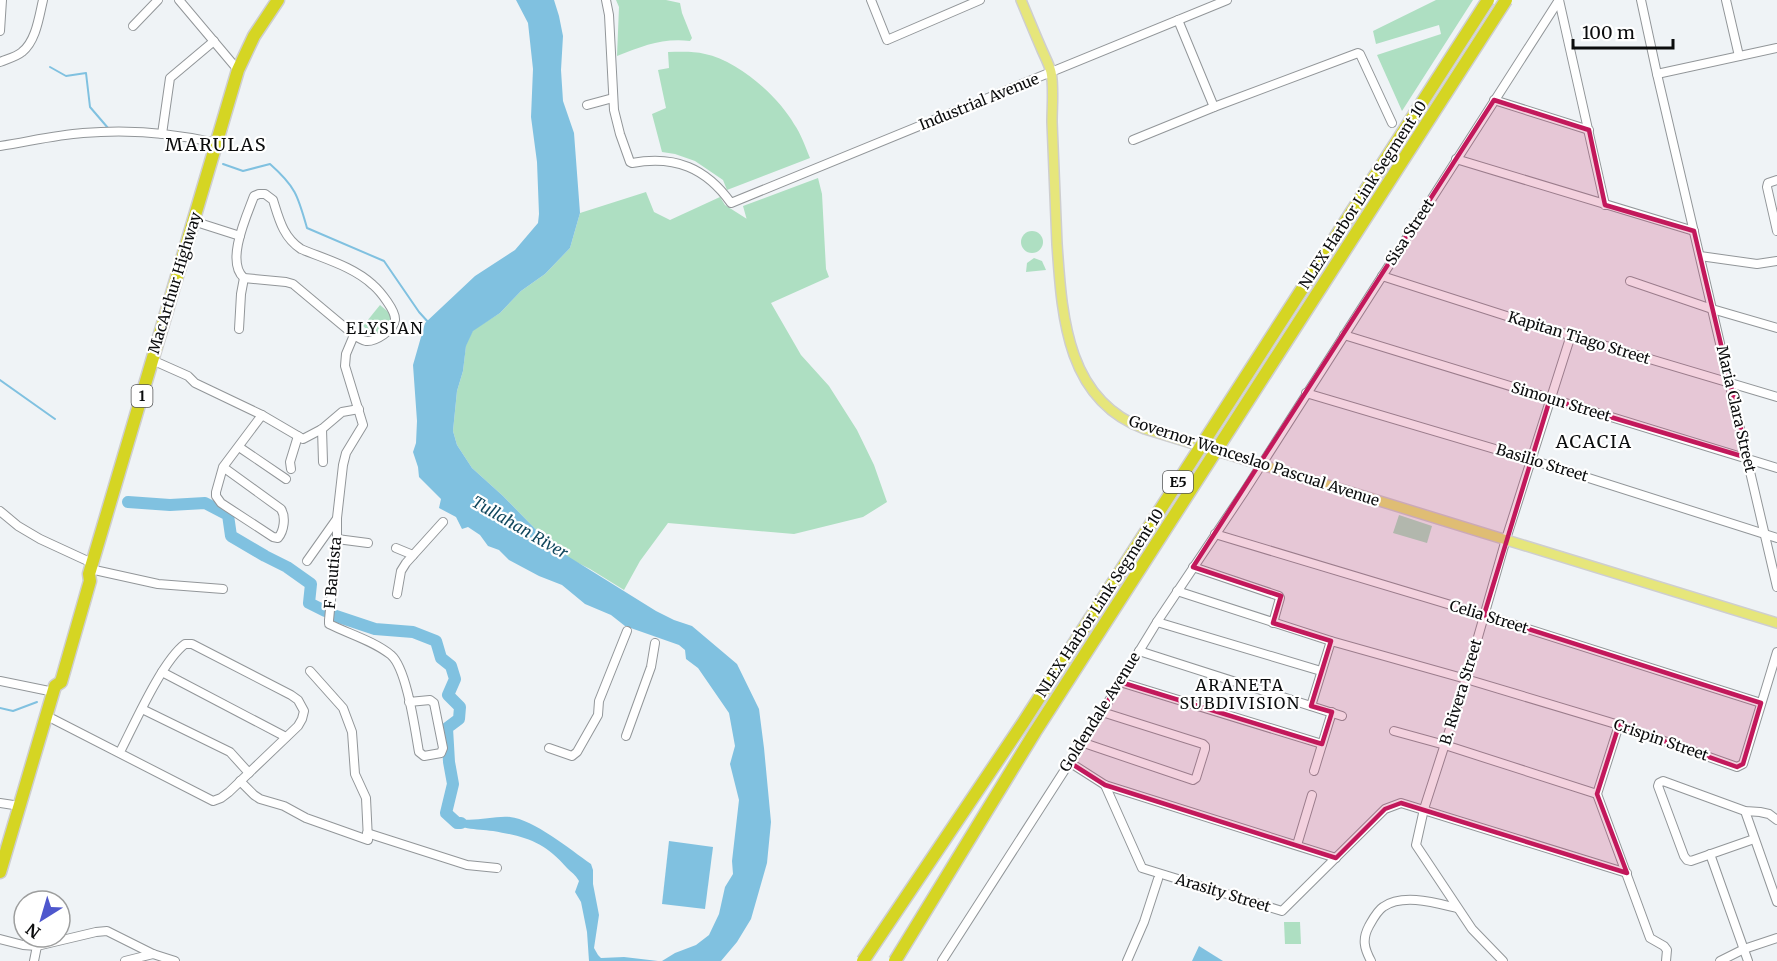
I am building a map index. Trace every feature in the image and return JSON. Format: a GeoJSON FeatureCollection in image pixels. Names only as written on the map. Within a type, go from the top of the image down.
{"type":"FeatureCollection","features":[{"type":"Feature","properties":{"kind":"highway","name":"MacArthur Highway"},"geometry":{"type":"LineString","coordinates":[[0,872],[54,689],[60,682],[90,581],[90,569],[238,70],[254,36],[278,0]]}},
{"type":"Feature","properties":{"kind":"highway","name":"NLEX Harbor Link Segment 10"},"geometry":{"type":"LineString","coordinates":[[863,961],[1035,704],[1488,0]]}},
{"type":"Feature","properties":{"kind":"highway","name":"NLEX Harbor Link Segment 10"},"geometry":{"type":"LineString","coordinates":[[895,961],[1035,732],[1506,0]]}},
{"type":"Feature","properties":{"kind":"main road","name":"Governor Wenceslao Pascual Avenue"},"geometry":{"type":"LineString","coordinates":[[1021,0],[1051,72],[1055,204],[1065,328],[1077,363],[1103,402],[1115,414],[1145,429],[1777,623]]}},
{"type":"Feature","properties":{"kind":"street"},"geometry":{"type":"LineString","coordinates":[[0,31],[2,0]]}},
{"type":"Feature","properties":{"kind":"street"},"geometry":{"type":"LineString","coordinates":[[0,62],[21,53],[27,47],[33,38],[43,0]]}},
{"type":"Feature","properties":{"kind":"street"},"geometry":{"type":"LineString","coordinates":[[133,26],[158,0]]}},
{"type":"Feature","properties":{"kind":"street"},"geometry":{"type":"LineString","coordinates":[[179,0],[238,70]]}},
{"type":"Feature","properties":{"kind":"street"},"geometry":{"type":"LineString","coordinates":[[586,105],[613,98],[609,15],[606,0]]}},
{"type":"Feature","properties":{"kind":"street"},"geometry":{"type":"LineString","coordinates":[[871,0],[887,40],[980,0]]}},
{"type":"Feature","properties":{"kind":"street","name":"Industrial Avenue"},"geometry":{"type":"LineString","coordinates":[[613,98],[620,134],[631,163],[661,160],[689,167],[702,173],[713,182],[730,203],[1227,0]]}},
{"type":"Feature","properties":{"kind":"street"},"geometry":{"type":"LineString","coordinates":[[1559,0],[1605,205]]}},
{"type":"Feature","properties":{"kind":"street","name":"Sisa Street"},"geometry":{"type":"LineString","coordinates":[[1261,465],[1559,0]]}},
{"type":"Feature","properties":{"kind":"street","name":"Maria Clara Street"},"geometry":{"type":"LineString","coordinates":[[1641,0],[1777,587]]}},
{"type":"Feature","properties":{"kind":"street"},"geometry":{"type":"LineString","coordinates":[[1726,0],[1739,56]]}},
{"type":"Feature","properties":{"kind":"street"},"geometry":{"type":"LineString","coordinates":[[1178,20],[1214,107]]}},
{"type":"Feature","properties":{"kind":"street"},"geometry":{"type":"LineString","coordinates":[[162,134],[170,78],[214,41]]}},
{"type":"Feature","properties":{"kind":"street"},"geometry":{"type":"LineString","coordinates":[[1657,74],[1777,48]]}},
{"type":"Feature","properties":{"kind":"street"},"geometry":{"type":"LineString","coordinates":[[1133,140],[1358,53],[1392,123]]}},
{"type":"Feature","properties":{"kind":"street"},"geometry":{"type":"LineString","coordinates":[[1494,100],[1589,130]]}},
{"type":"Feature","properties":{"kind":"street"},"geometry":{"type":"LineString","coordinates":[[0,146],[82,133],[110,131],[193,137],[217,143]]}},
{"type":"Feature","properties":{"kind":"street"},"geometry":{"type":"LineString","coordinates":[[1456,159],[1694,231]]}},
{"type":"Feature","properties":{"kind":"street"},"geometry":{"type":"LineString","coordinates":[[1777,180],[1768,183],[1767,187],[1774,206],[1777,231]]}},
{"type":"Feature","properties":{"kind":"street"},"geometry":{"type":"LineString","coordinates":[[265,194],[273,200],[279,222],[294,244],[362,276],[374,285],[395,316],[394,326],[390,331],[366,341],[354,335],[293,284],[244,278],[238,268],[237,248],[240,236],[254,196],[265,194]]}},
{"type":"Feature","properties":{"kind":"street"},"geometry":{"type":"LineString","coordinates":[[193,221],[240,236]]}},
{"type":"Feature","properties":{"kind":"street"},"geometry":{"type":"LineString","coordinates":[[1700,256],[1757,264],[1777,261]]}},
{"type":"Feature","properties":{"kind":"street","name":"Kapitan Tiago Street"},"geometry":{"type":"LineString","coordinates":[[1382,276],[1777,397]]}},
{"type":"Feature","properties":{"kind":"street"},"geometry":{"type":"LineString","coordinates":[[238,328],[244,278]]}},
{"type":"Feature","properties":{"kind":"street"},"geometry":{"type":"LineString","coordinates":[[1630,281],[1777,328]]}},
{"type":"Feature","properties":{"kind":"street","name":"Simoun Street"},"geometry":{"type":"LineString","coordinates":[[1344,334],[1777,468]]}},
{"type":"Feature","properties":{"kind":"street"},"geometry":{"type":"LineString","coordinates":[[152,360],[188,376],[195,383],[307,439],[342,412],[359,409],[345,366],[346,354],[354,335]]}},
{"type":"Feature","properties":{"kind":"street","name":"B. Rivera Street"},"geometry":{"type":"LineString","coordinates":[[1457,908],[1416,845],[1424,809],[1466,679],[1506,539],[1571,335]]}},
{"type":"Feature","properties":{"kind":"street","name":"Basilio Street"},"geometry":{"type":"LineString","coordinates":[[1306,393],[1532,460],[1777,538]]}},
{"type":"Feature","properties":{"kind":"street","name":"F Bautista"},"geometry":{"type":"LineString","coordinates":[[359,409],[363,425],[346,453],[343,465],[329,624],[383,649],[396,660],[401,669],[421,755],[443,751],[434,703],[430,700],[409,702]]}},
{"type":"Feature","properties":{"kind":"street"},"geometry":{"type":"LineString","coordinates":[[223,467],[281,509],[284,519],[278,538],[273,537],[218,500],[216,496],[216,488],[223,467],[262,416]]}},
{"type":"Feature","properties":{"kind":"street"},"geometry":{"type":"LineString","coordinates":[[322,429],[323,462]]}},
{"type":"Feature","properties":{"kind":"street"},"geometry":{"type":"LineString","coordinates":[[291,469],[290,462],[298,436]]}},
{"type":"Feature","properties":{"kind":"street"},"geometry":{"type":"LineString","coordinates":[[239,447],[286,479]]}},
{"type":"Feature","properties":{"kind":"street","name":"Goldendale Avenue"},"geometry":{"type":"LineString","coordinates":[[942,961],[1030,826],[1157,622],[1261,465]]}},
{"type":"Feature","properties":{"kind":"street"},"geometry":{"type":"LineString","coordinates":[[0,511],[13,524],[90,569],[158,584],[223,589]]}},
{"type":"Feature","properties":{"kind":"street"},"geometry":{"type":"LineString","coordinates":[[308,561],[337,519]]}},
{"type":"Feature","properties":{"kind":"street"},"geometry":{"type":"LineString","coordinates":[[397,594],[401,571],[443,522]]}},
{"type":"Feature","properties":{"kind":"street","name":"Celia Street"},"geometry":{"type":"LineString","coordinates":[[1215,534],[1484,615],[1761,703]]}},
{"type":"Feature","properties":{"kind":"street"},"geometry":{"type":"LineString","coordinates":[[337,539],[368,543]]}},
{"type":"Feature","properties":{"kind":"street"},"geometry":{"type":"LineString","coordinates":[[396,548],[413,555]]}},
{"type":"Feature","properties":{"kind":"street"},"geometry":{"type":"LineString","coordinates":[[1194,567],[1279,596],[1273,623]]}},
{"type":"Feature","properties":{"kind":"street","name":"Crispin Street"},"geometry":{"type":"LineString","coordinates":[[1177,591],[1330,641],[1619,725],[1737,767],[1743,764],[1777,652]]}},
{"type":"Feature","properties":{"kind":"street"},"geometry":{"type":"LineString","coordinates":[[1157,622],[1321,671]]}},
{"type":"Feature","properties":{"kind":"street"},"geometry":{"type":"LineString","coordinates":[[549,748],[573,756],[577,752],[598,715],[599,701],[627,631]]}},
{"type":"Feature","properties":{"kind":"street"},"geometry":{"type":"LineString","coordinates":[[1311,706],[1330,641]]}},
{"type":"Feature","properties":{"kind":"street"},"geometry":{"type":"LineString","coordinates":[[626,736],[651,667],[655,643]]}},
{"type":"Feature","properties":{"kind":"street"},"geometry":{"type":"LineString","coordinates":[[46,716],[213,801],[221,798],[298,726],[304,711],[298,700],[291,695],[192,644],[185,644],[176,652],[162,672],[120,752]]}},
{"type":"Feature","properties":{"kind":"street"},"geometry":{"type":"LineString","coordinates":[[1139,651],[1342,716]]}},
{"type":"Feature","properties":{"kind":"street"},"geometry":{"type":"LineString","coordinates":[[240,781],[254,795],[284,806],[306,818],[368,840],[366,798],[355,774],[352,732],[349,722],[338,701],[310,671]]}},
{"type":"Feature","properties":{"kind":"street"},"geometry":{"type":"LineString","coordinates":[[162,672],[286,737]]}},
{"type":"Feature","properties":{"kind":"street"},"geometry":{"type":"LineString","coordinates":[[0,681],[54,689]]}},
{"type":"Feature","properties":{"kind":"street"},"geometry":{"type":"LineString","coordinates":[[1120,682],[1322,744]]}},
{"type":"Feature","properties":{"kind":"street"},"geometry":{"type":"LineString","coordinates":[[142,709],[231,752],[249,772]]}},
{"type":"Feature","properties":{"kind":"street"},"geometry":{"type":"LineString","coordinates":[[1082,742],[1195,780],[1205,746],[1102,712]]}},
{"type":"Feature","properties":{"kind":"street"},"geometry":{"type":"LineString","coordinates":[[1314,771],[1332,712]]}},
{"type":"Feature","properties":{"kind":"street"},"geometry":{"type":"LineString","coordinates":[[1619,725],[1597,794],[1650,938],[1668,950],[1665,961]]}},
{"type":"Feature","properties":{"kind":"street"},"geometry":{"type":"LineString","coordinates":[[1394,731],[1597,794]]}},
{"type":"Feature","properties":{"kind":"street"},"geometry":{"type":"LineString","coordinates":[[1069,762],[1105,785],[1336,858]]}},
{"type":"Feature","properties":{"kind":"street"},"geometry":{"type":"LineString","coordinates":[[1754,839],[1691,861],[1687,860],[1683,856],[1663,802],[1659,783],[1664,781],[1745,811],[1770,814],[1777,820]]}},
{"type":"Feature","properties":{"kind":"street","name":"Arasity Street"},"geometry":{"type":"LineString","coordinates":[[1105,785],[1142,868],[1282,911],[1385,809],[1401,803],[1627,873]]}},
{"type":"Feature","properties":{"kind":"street"},"geometry":{"type":"LineString","coordinates":[[1297,845],[1312,795]]}},
{"type":"Feature","properties":{"kind":"street"},"geometry":{"type":"LineString","coordinates":[[0,803],[20,806]]}},
{"type":"Feature","properties":{"kind":"street"},"geometry":{"type":"LineString","coordinates":[[1745,811],[1777,902]]}},
{"type":"Feature","properties":{"kind":"street"},"geometry":{"type":"LineString","coordinates":[[367,833],[467,865],[497,868]]}},
{"type":"Feature","properties":{"kind":"street"},"geometry":{"type":"LineString","coordinates":[[1710,854],[1748,961]]}},
{"type":"Feature","properties":{"kind":"street"},"geometry":{"type":"LineString","coordinates":[[1127,961],[1144,922],[1158,879]]}},
{"type":"Feature","properties":{"kind":"street"},"geometry":{"type":"LineString","coordinates":[[1371,961],[1364,944],[1365,935],[1376,915],[1385,905],[1411,900],[1457,908],[1472,929],[1503,961]]}},
{"type":"Feature","properties":{"kind":"street"},"geometry":{"type":"LineString","coordinates":[[72,938],[107,932],[153,954],[175,961]]}},
{"type":"Feature","properties":{"kind":"street"},"geometry":{"type":"LineString","coordinates":[[1720,961],[1744,949],[1777,938]]}},
{"type":"Feature","properties":{"kind":"street"},"geometry":{"type":"LineString","coordinates":[[125,961],[153,954]]}},
{"type":"Feature","properties":{"kind":"highlighted area"},"geometry":{"type":"Polygon","coordinates":[[[1494,100],[1589,130],[1605,205],[1694,231],[1748,458],[1550,399],[1484,615],[1761,703],[1743,764],[1737,767],[1619,725],[1597,794],[1627,873],[1401,803],[1385,809],[1336,858],[1105,785],[1069,762],[1120,682],[1322,744],[1332,712],[1311,706],[1331,641],[1273,623],[1281,596],[1193,567],[1494,100]]]}},
{"type":"Feature","properties":{"kind":"green space"},"geometry":{"type":"Polygon","coordinates":[[[616,0],[666,0],[680,3],[692,38],[690,41],[680,40],[653,44],[617,56],[619,7],[616,0]]]}},
{"type":"Feature","properties":{"kind":"green space"},"geometry":{"type":"Polygon","coordinates":[[[1436,0],[1473,0],[1402,111],[1377,55],[1441,34],[1439,25],[1376,44],[1373,31],[1436,0]]]}},
{"type":"Feature","properties":{"kind":"green space"},"geometry":{"type":"Polygon","coordinates":[[[668,52],[705,54],[743,71],[767,91],[787,113],[799,132],[810,158],[727,190],[723,180],[695,161],[662,152],[652,114],[666,108],[658,70],[669,68],[668,52]]]}},
{"type":"Feature","properties":{"kind":"green space"},"geometry":{"type":"Polygon","coordinates":[[[818,178],[822,194],[826,269],[829,277],[771,303],[801,355],[829,386],[857,430],[874,465],[887,502],[863,517],[794,534],[668,523],[640,561],[624,590],[553,547],[472,468],[457,445],[453,431],[457,391],[463,371],[466,345],[473,330],[500,313],[521,291],[545,274],[570,248],[580,213],[646,192],[654,212],[670,220],[720,197],[725,205],[747,219],[743,206],[818,178]]]}},
{"type":"Feature","properties":{"kind":"green space"},"geometry":{"type":"Polygon","coordinates":[[[1032,231],[1040,234],[1043,242],[1040,250],[1032,253],[1024,250],[1021,242],[1024,234],[1032,231]]]}},
{"type":"Feature","properties":{"kind":"green space"},"geometry":{"type":"Polygon","coordinates":[[[1034,258],[1042,261],[1046,270],[1026,272],[1027,263],[1034,258]]]}},
{"type":"Feature","properties":{"kind":"green space"},"geometry":{"type":"Polygon","coordinates":[[[380,305],[393,316],[376,337],[363,326],[380,305]]]}},
{"type":"Feature","properties":{"kind":"green space"},"geometry":{"type":"Polygon","coordinates":[[[1399,515],[1432,526],[1427,543],[1393,533],[1399,515]]]}},
{"type":"Feature","properties":{"kind":"green space"},"geometry":{"type":"Polygon","coordinates":[[[1284,922],[1300,922],[1301,944],[1285,944],[1284,922]]]}},
{"type":"Feature","properties":{"kind":"water","name":"Tullahan River"},"geometry":{"type":"Polygon","coordinates":[[[516,0],[554,0],[559,16],[563,36],[561,70],[563,101],[574,133],[580,213],[570,248],[545,274],[521,291],[500,313],[473,331],[466,346],[463,371],[457,391],[453,431],[457,445],[472,468],[553,547],[656,611],[692,626],[737,664],[759,709],[771,822],[767,863],[751,919],[737,942],[721,961],[662,961],[696,945],[709,935],[719,914],[725,887],[733,874],[732,861],[739,800],[730,764],[735,746],[729,713],[698,668],[686,659],[685,650],[679,645],[625,626],[611,615],[585,604],[562,585],[509,560],[499,550],[488,546],[480,535],[468,527],[462,529],[456,517],[439,508],[441,499],[419,477],[413,452],[416,443],[417,421],[413,365],[425,323],[475,276],[515,250],[538,223],[537,162],[531,117],[533,69],[528,23],[516,0]]]}},
{"type":"Feature","properties":{"kind":"water"},"geometry":{"type":"Polygon","coordinates":[[[450,814],[462,819],[510,817],[519,819],[530,823],[563,844],[591,864],[593,870],[593,884],[599,915],[594,948],[598,955],[601,958],[624,957],[658,961],[589,961],[587,932],[581,902],[575,892],[579,881],[575,875],[551,852],[534,842],[505,833],[461,827],[445,817],[450,814]]]}},
{"type":"Feature","properties":{"kind":"water"},"geometry":{"type":"Polygon","coordinates":[[[669,841],[713,847],[705,909],[662,904],[669,841]]]}},
{"type":"Feature","properties":{"kind":"water"},"geometry":{"type":"Polygon","coordinates":[[[1199,946],[1223,961],[1192,961],[1199,946]]]}},
{"type":"Feature","properties":{"kind":"waterway"},"geometry":{"type":"LineString","coordinates":[[50,67],[66,76],[86,73],[90,107],[108,128]]}},
{"type":"Feature","properties":{"kind":"waterway"},"geometry":{"type":"LineString","coordinates":[[223,164],[243,171],[270,164],[291,186],[307,228],[384,261],[429,323]]}},
{"type":"Feature","properties":{"kind":"waterway"},"geometry":{"type":"LineString","coordinates":[[0,380],[55,419]]}},
{"type":"Feature","properties":{"kind":"waterway"},"geometry":{"type":"LineString","coordinates":[[128,502],[170,505],[205,503],[228,515],[231,536],[287,567],[311,584],[309,603],[325,611]]}},
{"type":"Feature","properties":{"kind":"waterway"},"geometry":{"type":"LineString","coordinates":[[333,615],[375,629],[413,632],[436,641],[441,658],[451,666],[455,679],[448,695],[460,707],[459,719],[447,728],[453,784],[446,813],[457,823],[461,823]]}},
{"type":"Feature","properties":{"kind":"waterway"},"geometry":{"type":"LineString","coordinates":[[0,708],[13,711],[37,702]]}},
{"type":"Feature","properties":{"kind":"railway"},"geometry":{"type":"LineString","coordinates":[[1229,428],[1367,209],[1505,0]]}},
{"type":"Feature","properties":{"kind":"district","name":"MARULAS"},"geometry":{"type":"Point","coordinates":[216,145]}},
{"type":"Feature","properties":{"kind":"district","name":"ELYSIAN"},"geometry":{"type":"Point","coordinates":[385,328]}},
{"type":"Feature","properties":{"kind":"district","name":"ACACIA"},"geometry":{"type":"Point","coordinates":[1594,442]}},
{"type":"Feature","properties":{"kind":"district","name":"ARANETA SUBDIVISION"},"geometry":{"type":"Point","coordinates":[1240,694]}}]}
